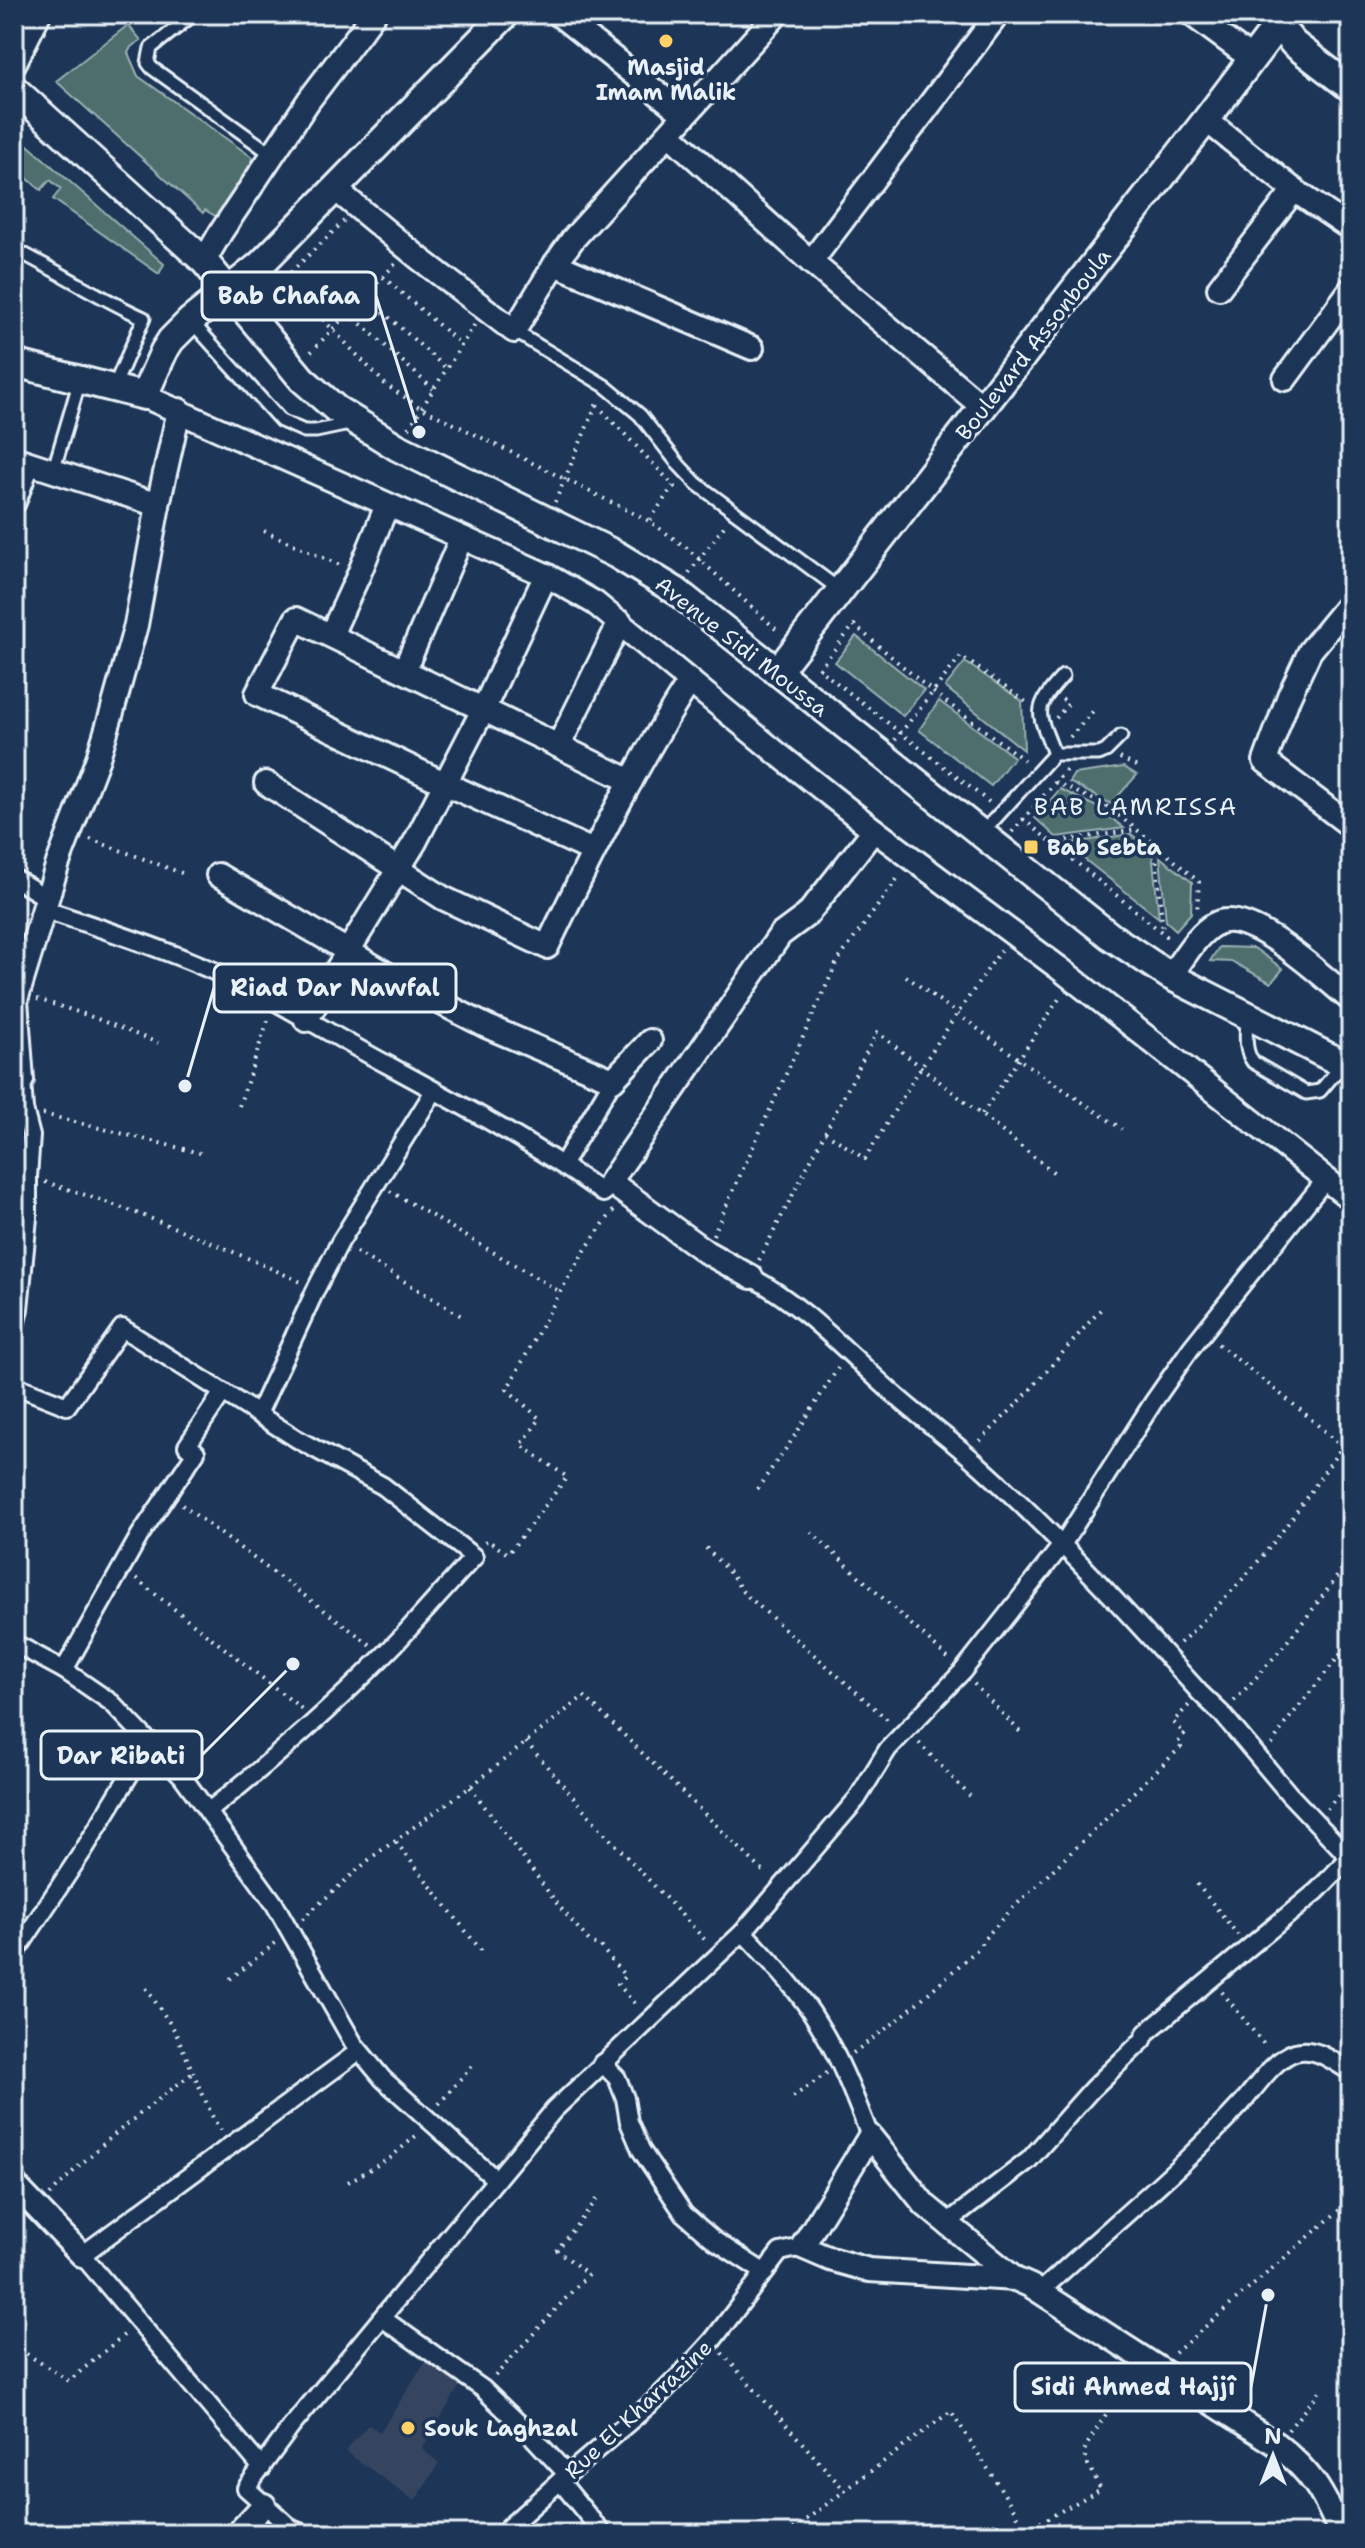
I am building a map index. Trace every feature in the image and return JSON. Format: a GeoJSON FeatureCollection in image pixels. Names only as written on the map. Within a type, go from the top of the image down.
{"type":"FeatureCollection","features":[{"type":"Feature","properties":{"kind":"street"},"geometry":{"type":"LineString","coordinates":[[14,64],[39,14]]}},
{"type":"Feature","properties":{"kind":"street"},"geometry":{"type":"LineString","coordinates":[[204,261],[309,100],[374,14]]}},
{"type":"Feature","properties":{"kind":"street"},"geometry":{"type":"LineString","coordinates":[[144,396],[171,340],[260,265],[506,14]]}},
{"type":"Feature","properties":{"kind":"street"},"geometry":{"type":"LineString","coordinates":[[558,14],[685,115]]}},
{"type":"Feature","properties":{"kind":"street"},"geometry":{"type":"LineString","coordinates":[[334,188],[514,331],[573,239],[777,14]]}},
{"type":"Feature","properties":{"kind":"street"},"geometry":{"type":"LineString","coordinates":[[811,262],[998,14]]}},
{"type":"Feature","properties":{"kind":"street"},"geometry":{"type":"LineString","coordinates":[[1191,14],[1252,59]]}},
{"type":"Feature","properties":{"kind":"street"},"geometry":{"type":"LineString","coordinates":[[1277,18],[1294,44],[1351,88]]}},
{"type":"Feature","properties":{"kind":"street","name":"Boulevard Assonboula"},"geometry":{"type":"LineString","coordinates":[[777,672],[1206,120],[1252,59],[1277,18]]}},
{"type":"Feature","properties":{"kind":"street","name":"Avenue Sidi Moussa"},"geometry":{"type":"LineString","coordinates":[[14,89],[204,261],[294,370],[320,396],[355,423],[397,447],[617,555],[676,591],[1110,936],[1170,976],[1349,1063]]}},
{"type":"Feature","properties":{"kind":"street"},"geometry":{"type":"LineString","coordinates":[[1206,120],[1294,190],[1351,229]]}},
{"type":"Feature","properties":{"kind":"street"},"geometry":{"type":"LineString","coordinates":[[669,134],[811,262],[984,408]]}},
{"type":"Feature","properties":{"kind":"street"},"geometry":{"type":"LineString","coordinates":[[1219,288],[1294,190]]}},
{"type":"Feature","properties":{"kind":"street"},"geometry":{"type":"LineString","coordinates":[[555,264],[752,348]]}},
{"type":"Feature","properties":{"kind":"street"},"geometry":{"type":"LineString","coordinates":[[1285,379],[1351,289]]}},
{"type":"Feature","properties":{"kind":"street"},"geometry":{"type":"LineString","coordinates":[[14,363],[114,387],[179,410],[546,575],[595,603],[874,830],[1013,933],[1351,1199]]}},
{"type":"Feature","properties":{"kind":"street"},"geometry":{"type":"LineString","coordinates":[[14,1330],[28,1218],[31,1136],[18,1080],[16,1000],[69,831],[98,758],[136,625],[179,410]]}},
{"type":"Feature","properties":{"kind":"street"},"geometry":{"type":"LineString","coordinates":[[14,502],[21,461],[158,505]]}},
{"type":"Feature","properties":{"kind":"street"},"geometry":{"type":"LineString","coordinates":[[331,635],[387,505]]}},
{"type":"Feature","properties":{"kind":"street"},"geometry":{"type":"LineString","coordinates":[[404,671],[461,539]]}},
{"type":"Feature","properties":{"kind":"street"},"geometry":{"type":"LineString","coordinates":[[306,1020],[415,842],[484,708],[546,575]]}},
{"type":"Feature","properties":{"kind":"street"},"geometry":{"type":"LineString","coordinates":[[1351,601],[1310,651],[1265,761],[1351,826]]}},
{"type":"Feature","properties":{"kind":"street"},"geometry":{"type":"LineString","coordinates":[[593,851],[257,694],[296,619],[631,781]]}},
{"type":"Feature","properties":{"kind":"street"},"geometry":{"type":"LineString","coordinates":[[559,745],[620,622]]}},
{"type":"Feature","properties":{"kind":"street"},"geometry":{"type":"LineString","coordinates":[[266,783],[398,870],[471,913],[547,947],[650,743],[690,681]]}},
{"type":"Feature","properties":{"kind":"street"},"geometry":{"type":"LineString","coordinates":[[14,878],[45,904],[253,990],[502,1127],[603,1193],[618,1189],[780,935],[807,915],[874,830]]}},
{"type":"Feature","properties":{"kind":"street"},"geometry":{"type":"LineString","coordinates":[[218,875],[404,984],[486,1026],[613,1080]]}},
{"type":"Feature","properties":{"kind":"street"},"geometry":{"type":"LineString","coordinates":[[1170,976],[1206,930],[1217,922],[1230,920],[1264,931],[1351,1000]]}},
{"type":"Feature","properties":{"kind":"street"},"geometry":{"type":"LineString","coordinates":[[563,1164],[613,1080],[650,1041]]}},
{"type":"Feature","properties":{"kind":"street"},"geometry":{"type":"LineString","coordinates":[[258,1414],[340,1242],[434,1091]]}},
{"type":"Feature","properties":{"kind":"street"},"geometry":{"type":"LineString","coordinates":[[305,2534],[292,2529],[246,2488],[291,2427],[554,2110],[743,1932],[857,1799],[888,1749],[962,1672],[1062,1545],[1154,1401],[1203,1333],[1326,1179]]}},
{"type":"Feature","properties":{"kind":"street"},"geometry":{"type":"LineString","coordinates":[[618,1189],[706,1252],[776,1290],[968,1455],[1062,1545],[1222,1714],[1315,1823],[1350,1857],[1317,1891],[1146,2033],[1143,2040],[1092,2089],[1029,2160],[947,2223]]}},
{"type":"Feature","properties":{"kind":"street"},"geometry":{"type":"LineString","coordinates":[[14,1385],[67,1406],[122,1328],[297,1439],[383,1486],[474,1557],[384,1654],[316,1720],[273,1760],[209,1811]]}},
{"type":"Feature","properties":{"kind":"street"},"geometry":{"type":"LineString","coordinates":[[64,1670],[122,1567],[196,1452],[187,1446],[223,1392]]}},
{"type":"Feature","properties":{"kind":"street"},"geometry":{"type":"LineString","coordinates":[[14,1643],[64,1670],[112,1703],[182,1776],[274,1903],[328,2003],[359,2051],[383,2079],[495,2179]]}},
{"type":"Feature","properties":{"kind":"street"},"geometry":{"type":"LineString","coordinates":[[14,1955],[85,1848],[150,1741]]}},
{"type":"Feature","properties":{"kind":"street"},"geometry":{"type":"LineString","coordinates":[[743,1932],[784,1977],[818,2022],[870,2136],[925,2205],[1015,2279],[1041,2291],[1276,2444],[1315,2481],[1327,2500],[1341,2534]]}},
{"type":"Feature","properties":{"kind":"street"},"geometry":{"type":"LineString","coordinates":[[1041,2291],[1171,2176],[1278,2063],[1294,2053],[1308,2050],[1321,2053],[1351,2072]]}},
{"type":"Feature","properties":{"kind":"street"},"geometry":{"type":"LineString","coordinates":[[82,2255],[359,2051]]}},
{"type":"Feature","properties":{"kind":"street"},"geometry":{"type":"LineString","coordinates":[[602,2063],[617,2078],[625,2098],[629,2122],[641,2150],[684,2214],[714,2240],[765,2273]]}},
{"type":"Feature","properties":{"kind":"street","name":"Rue El Kharrazine"},"geometry":{"type":"LineString","coordinates":[[603,2534],[563,2478],[655,2400],[712,2341],[780,2252],[802,2247],[870,2136]]}},
{"type":"Feature","properties":{"kind":"street"},"geometry":{"type":"LineString","coordinates":[[14,2184],[82,2255],[262,2468]]}},
{"type":"Feature","properties":{"kind":"street"},"geometry":{"type":"LineString","coordinates":[[802,2247],[869,2270],[1015,2279]]}},
{"type":"Feature","properties":{"kind":"street"},"geometry":{"type":"LineString","coordinates":[[382,2318],[483,2389],[528,2432],[563,2478],[501,2534]]}},
{"type":"Feature","properties":{"kind":"street"},"geometry":{"type":"LineString","coordinates":[[237,2534],[264,2505]]}},
{"type":"Feature","properties":{"kind":"lane"},"geometry":{"type":"LineString","coordinates":[[194,14],[151,48],[148,63],[273,155]]}},
{"type":"Feature","properties":{"kind":"lane"},"geometry":{"type":"LineString","coordinates":[[14,249],[109,303],[144,318],[114,387]]}},
{"type":"Feature","properties":{"kind":"lane"},"geometry":{"type":"LineString","coordinates":[[190,321],[281,421],[304,431],[355,423]]}},
{"type":"Feature","properties":{"kind":"lane"},"geometry":{"type":"LineString","coordinates":[[514,331],[605,386],[640,415],[697,484],[841,591]]}},
{"type":"Feature","properties":{"kind":"lane"},"geometry":{"type":"LineString","coordinates":[[53,472],[80,379]]}},
{"type":"Feature","properties":{"kind":"lane"},"geometry":{"type":"LineString","coordinates":[[1054,754],[1040,715],[1040,706],[1043,698],[1063,676]]}},
{"type":"Feature","properties":{"kind":"lane"},"geometry":{"type":"LineString","coordinates":[[989,841],[1002,812],[1054,754],[1099,754],[1121,736]]}},
{"type":"Feature","properties":{"kind":"lane"},"geometry":{"type":"LineString","coordinates":[[1247,1015],[1247,1051],[1253,1062],[1306,1093],[1320,1091],[1349,1063]]}},
{"type":"Feature","properties":{"kind":"path"},"geometry":{"type":"LineString","coordinates":[[358,208],[287,279],[386,385],[422,408],[649,521],[698,559],[796,648]]}},
{"type":"Feature","properties":{"kind":"path"},"geometry":{"type":"LineString","coordinates":[[294,370],[409,250]]}},
{"type":"Feature","properties":{"kind":"path"},"geometry":{"type":"LineString","coordinates":[[383,277],[462,345]]}},
{"type":"Feature","properties":{"kind":"path"},"geometry":{"type":"LineString","coordinates":[[365,296],[447,369]]}},
{"type":"Feature","properties":{"kind":"path"},"geometry":{"type":"LineString","coordinates":[[397,447],[485,309]]}},
{"type":"Feature","properties":{"kind":"path"},"geometry":{"type":"LineString","coordinates":[[349,313],[433,390]]}},
{"type":"Feature","properties":{"kind":"path"},"geometry":{"type":"LineString","coordinates":[[547,520],[605,386]]}},
{"type":"Feature","properties":{"kind":"path"},"geometry":{"type":"LineString","coordinates":[[649,521],[673,486]]}},
{"type":"Feature","properties":{"kind":"path"},"geometry":{"type":"LineString","coordinates":[[676,591],[725,525]]}},
{"type":"Feature","properties":{"kind":"path"},"geometry":{"type":"LineString","coordinates":[[264,531],[359,574]]}},
{"type":"Feature","properties":{"kind":"path"},"geometry":{"type":"LineString","coordinates":[[1002,812],[819,669],[854,625],[933,692],[1024,760]]}},
{"type":"Feature","properties":{"kind":"path"},"geometry":{"type":"LineString","coordinates":[[883,756],[961,656],[1026,701],[1030,716]]}},
{"type":"Feature","properties":{"kind":"path"},"geometry":{"type":"LineString","coordinates":[[1057,695],[1068,704],[1056,718],[1065,743]]}},
{"type":"Feature","properties":{"kind":"path"},"geometry":{"type":"LineString","coordinates":[[1054,754],[1095,709]]}},
{"type":"Feature","properties":{"kind":"path"},"geometry":{"type":"LineString","coordinates":[[1065,743],[1077,743]]}},
{"type":"Feature","properties":{"kind":"path"},"geometry":{"type":"LineString","coordinates":[[1015,771],[1031,753]]}},
{"type":"Feature","properties":{"kind":"path"},"geometry":{"type":"LineString","coordinates":[[1113,765],[1121,758],[1139,768]]}},
{"type":"Feature","properties":{"kind":"path"},"geometry":{"type":"LineString","coordinates":[[989,841],[1023,819],[1067,769]]}},
{"type":"Feature","properties":{"kind":"path"},"geometry":{"type":"LineString","coordinates":[[1055,782],[1105,805],[1199,882],[1196,916]]}},
{"type":"Feature","properties":{"kind":"path"},"geometry":{"type":"LineString","coordinates":[[989,802],[998,791]]}},
{"type":"Feature","properties":{"kind":"path"},"geometry":{"type":"LineString","coordinates":[[1023,819],[1188,953]]}},
{"type":"Feature","properties":{"kind":"path"},"geometry":{"type":"LineString","coordinates":[[1051,842],[1138,830]]}},
{"type":"Feature","properties":{"kind":"path"},"geometry":{"type":"LineString","coordinates":[[69,831],[187,875]]}},
{"type":"Feature","properties":{"kind":"path"},"geometry":{"type":"LineString","coordinates":[[1154,843],[1164,934]]}},
{"type":"Feature","properties":{"kind":"path"},"geometry":{"type":"LineString","coordinates":[[706,1252],[837,962],[912,858]]}},
{"type":"Feature","properties":{"kind":"path"},"geometry":{"type":"LineString","coordinates":[[825,1132],[865,1159],[921,1067],[1013,933]]}},
{"type":"Feature","properties":{"kind":"path"},"geometry":{"type":"LineString","coordinates":[[906,976],[1020,1060],[1122,1129]]}},
{"type":"Feature","properties":{"kind":"path"},"geometry":{"type":"LineString","coordinates":[[982,1114],[1072,979]]}},
{"type":"Feature","properties":{"kind":"path"},"geometry":{"type":"LineString","coordinates":[[18,995],[87,1015],[158,1043]]}},
{"type":"Feature","properties":{"kind":"path"},"geometry":{"type":"LineString","coordinates":[[239,1106],[274,1002]]}},
{"type":"Feature","properties":{"kind":"path"},"geometry":{"type":"LineString","coordinates":[[751,1277],[877,1032],[1057,1175]]}},
{"type":"Feature","properties":{"kind":"path"},"geometry":{"type":"LineString","coordinates":[[24,1109],[204,1154]]}},
{"type":"Feature","properties":{"kind":"path"},"geometry":{"type":"LineString","coordinates":[[28,1177],[90,1196],[215,1242],[316,1289]]}},
{"type":"Feature","properties":{"kind":"path"},"geometry":{"type":"LineString","coordinates":[[377,1183],[560,1292]]}},
{"type":"Feature","properties":{"kind":"path"},"geometry":{"type":"LineString","coordinates":[[474,1557],[487,1540],[508,1554],[567,1477],[521,1445],[540,1419],[507,1389],[618,1189]]}},
{"type":"Feature","properties":{"kind":"path"},"geometry":{"type":"LineString","coordinates":[[340,1242],[463,1317]]}},
{"type":"Feature","properties":{"kind":"path"},"geometry":{"type":"LineString","coordinates":[[968,1455],[1101,1309]]}},
{"type":"Feature","properties":{"kind":"path"},"geometry":{"type":"LineString","coordinates":[[1203,1333],[1342,1447]]}},
{"type":"Feature","properties":{"kind":"path"},"geometry":{"type":"LineString","coordinates":[[757,1489],[849,1353]]}},
{"type":"Feature","properties":{"kind":"path"},"geometry":{"type":"LineString","coordinates":[[1167,1656],[1256,1563],[1351,1435]]}},
{"type":"Feature","properties":{"kind":"path"},"geometry":{"type":"LineString","coordinates":[[167,1494],[384,1654]]}},
{"type":"Feature","properties":{"kind":"path"},"geometry":{"type":"LineString","coordinates":[[811,1532],[962,1672],[1022,1734]]}},
{"type":"Feature","properties":{"kind":"path"},"geometry":{"type":"LineString","coordinates":[[706,1548],[743,1592],[904,1732],[970,1796]]}},
{"type":"Feature","properties":{"kind":"path"},"geometry":{"type":"LineString","coordinates":[[1222,1714],[1265,1670],[1307,1619],[1351,1557]]}},
{"type":"Feature","properties":{"kind":"path"},"geometry":{"type":"LineString","coordinates":[[122,1567],[316,1720]]}},
{"type":"Feature","properties":{"kind":"path"},"geometry":{"type":"LineString","coordinates":[[1262,1761],[1284,1725],[1351,1641]]}},
{"type":"Feature","properties":{"kind":"path"},"geometry":{"type":"LineString","coordinates":[[793,2097],[899,2019],[979,1948],[1038,1882],[1181,1747],[1178,1742],[1185,1734],[1173,1722],[1200,1693]]}},
{"type":"Feature","properties":{"kind":"path"},"geometry":{"type":"LineString","coordinates":[[230,1979],[372,1857],[470,1787],[584,1696],[781,1889]]}},
{"type":"Feature","properties":{"kind":"path"},"geometry":{"type":"LineString","coordinates":[[526,1742],[599,1827],[718,1955]]}},
{"type":"Feature","properties":{"kind":"path"},"geometry":{"type":"LineString","coordinates":[[1315,1823],[1351,1780]]}},
{"type":"Feature","properties":{"kind":"path"},"geometry":{"type":"LineString","coordinates":[[470,1787],[558,1905],[625,1976],[618,1984],[648,2019]]}},
{"type":"Feature","properties":{"kind":"path"},"geometry":{"type":"LineString","coordinates":[[396,1841],[483,1953]]}},
{"type":"Feature","properties":{"kind":"path"},"geometry":{"type":"LineString","coordinates":[[1197,1884],[1247,1947]]}},
{"type":"Feature","properties":{"kind":"path"},"geometry":{"type":"LineString","coordinates":[[1212,1980],[1278,2063]]}},
{"type":"Feature","properties":{"kind":"path"},"geometry":{"type":"LineString","coordinates":[[146,1988],[175,2031],[214,2120],[231,2145]]}},
{"type":"Feature","properties":{"kind":"path"},"geometry":{"type":"LineString","coordinates":[[348,2182],[390,2158],[429,2120],[474,2063]]}},
{"type":"Feature","properties":{"kind":"path"},"geometry":{"type":"LineString","coordinates":[[37,2208],[117,2130],[194,2072]]}},
{"type":"Feature","properties":{"kind":"path"},"geometry":{"type":"LineString","coordinates":[[483,2389],[588,2274],[557,2250],[599,2197]]}},
{"type":"Feature","properties":{"kind":"path"},"geometry":{"type":"LineString","coordinates":[[1019,2534],[1101,2489],[1085,2459],[1085,2448],[1150,2363],[1351,2200]]}},
{"type":"Feature","properties":{"kind":"path"},"geometry":{"type":"LineString","coordinates":[[14,2354],[19,2349],[69,2381],[139,2323]]}},
{"type":"Feature","properties":{"kind":"path"},"geometry":{"type":"LineString","coordinates":[[712,2341],[846,2492]]}},
{"type":"Feature","properties":{"kind":"path"},"geometry":{"type":"LineString","coordinates":[[1276,2444],[1321,2390]]}},
{"type":"Feature","properties":{"kind":"path"},"geometry":{"type":"LineString","coordinates":[[787,2534],[951,2411],[1027,2530]]}},
{"type":"Feature","properties":{"kind":"path"},"geometry":{"type":"LineString","coordinates":[[14,2429],[19,2434],[14,2443]]}},
{"type":"Feature","properties":{"kind":"path"},"geometry":{"type":"LineString","coordinates":[[14,2503],[14,2511]]}},
{"type":"Feature","properties":{"kind":"shaded area","name":"Souk Laghzal"},"geometry":{"type":"Polygon","coordinates":[[[429,2357],[462,2382],[422,2449],[439,2463],[415,2501],[345,2451],[368,2425],[380,2432],[429,2357]]]}},
{"type":"Feature","properties":{"kind":"green space"},"geometry":{"type":"Polygon","coordinates":[[[128,25],[141,40],[128,53],[138,76],[252,157],[253,162],[229,206],[217,217],[205,210],[203,213],[56,81],[128,25]]]}},
{"type":"Feature","properties":{"kind":"green space"},"geometry":{"type":"Polygon","coordinates":[[[14,133],[164,264],[159,274],[53,199],[61,189],[50,180],[41,190],[14,167],[14,133]]]}},
{"type":"Feature","properties":{"kind":"green space"},"geometry":{"type":"Polygon","coordinates":[[[856,636],[924,690],[903,716],[835,662],[856,636]]]}},
{"type":"Feature","properties":{"kind":"green space"},"geometry":{"type":"Polygon","coordinates":[[[965,662],[1022,701],[1024,750],[945,687],[965,662]]]}},
{"type":"Feature","properties":{"kind":"green space"},"geometry":{"type":"Polygon","coordinates":[[[939,701],[1014,757],[991,786],[919,730],[939,701]]]}},
{"type":"Feature","properties":{"kind":"green space"},"geometry":{"type":"Polygon","coordinates":[[[1124,767],[1137,775],[1111,804],[1069,782],[1074,774],[1124,767]]]}},
{"type":"Feature","properties":{"kind":"green space"},"geometry":{"type":"Polygon","coordinates":[[[1060,789],[1099,808],[1124,828],[1056,837],[1035,818],[1060,789]]]}},
{"type":"Feature","properties":{"kind":"green space"},"geometry":{"type":"Polygon","coordinates":[[[1131,834],[1152,851],[1159,918],[1065,844],[1131,834]]]}},
{"type":"Feature","properties":{"kind":"green space"},"geometry":{"type":"Polygon","coordinates":[[[1160,857],[1192,882],[1191,913],[1176,930],[1166,921],[1160,857]]]}},
{"type":"Feature","properties":{"kind":"green space"},"geometry":{"type":"Polygon","coordinates":[[[1219,947],[1254,948],[1283,969],[1271,983],[1233,962],[1210,961],[1219,947]]]}},
{"type":"Feature","properties":{"kind":"place","name":"Masjid Imam Malik"},"geometry":{"type":"Point","coordinates":[666,41]}},
{"type":"Feature","properties":{"kind":"place","name":"Bab Chafaa"},"geometry":{"type":"Point","coordinates":[419,432]}},
{"type":"Feature","properties":{"kind":"place","name":"Bab Sebta"},"geometry":{"type":"Point","coordinates":[1031,847]}},
{"type":"Feature","properties":{"kind":"place","name":"Riad Dar Nawfal"},"geometry":{"type":"Point","coordinates":[185,1086]}},
{"type":"Feature","properties":{"kind":"place","name":"Dar Ribati"},"geometry":{"type":"Point","coordinates":[293,1664]}},
{"type":"Feature","properties":{"kind":"place","name":"Sidi Ahmed Hajjî"},"geometry":{"type":"Point","coordinates":[1268,2295]}},
{"type":"Feature","properties":{"kind":"place","name":"Souk Laghzal"},"geometry":{"type":"Point","coordinates":[408,2428]}},
{"type":"Feature","properties":{"kind":"district","name":"BAB LAMRISSA"},"geometry":{"type":"Point","coordinates":[1136,807]}}]}
